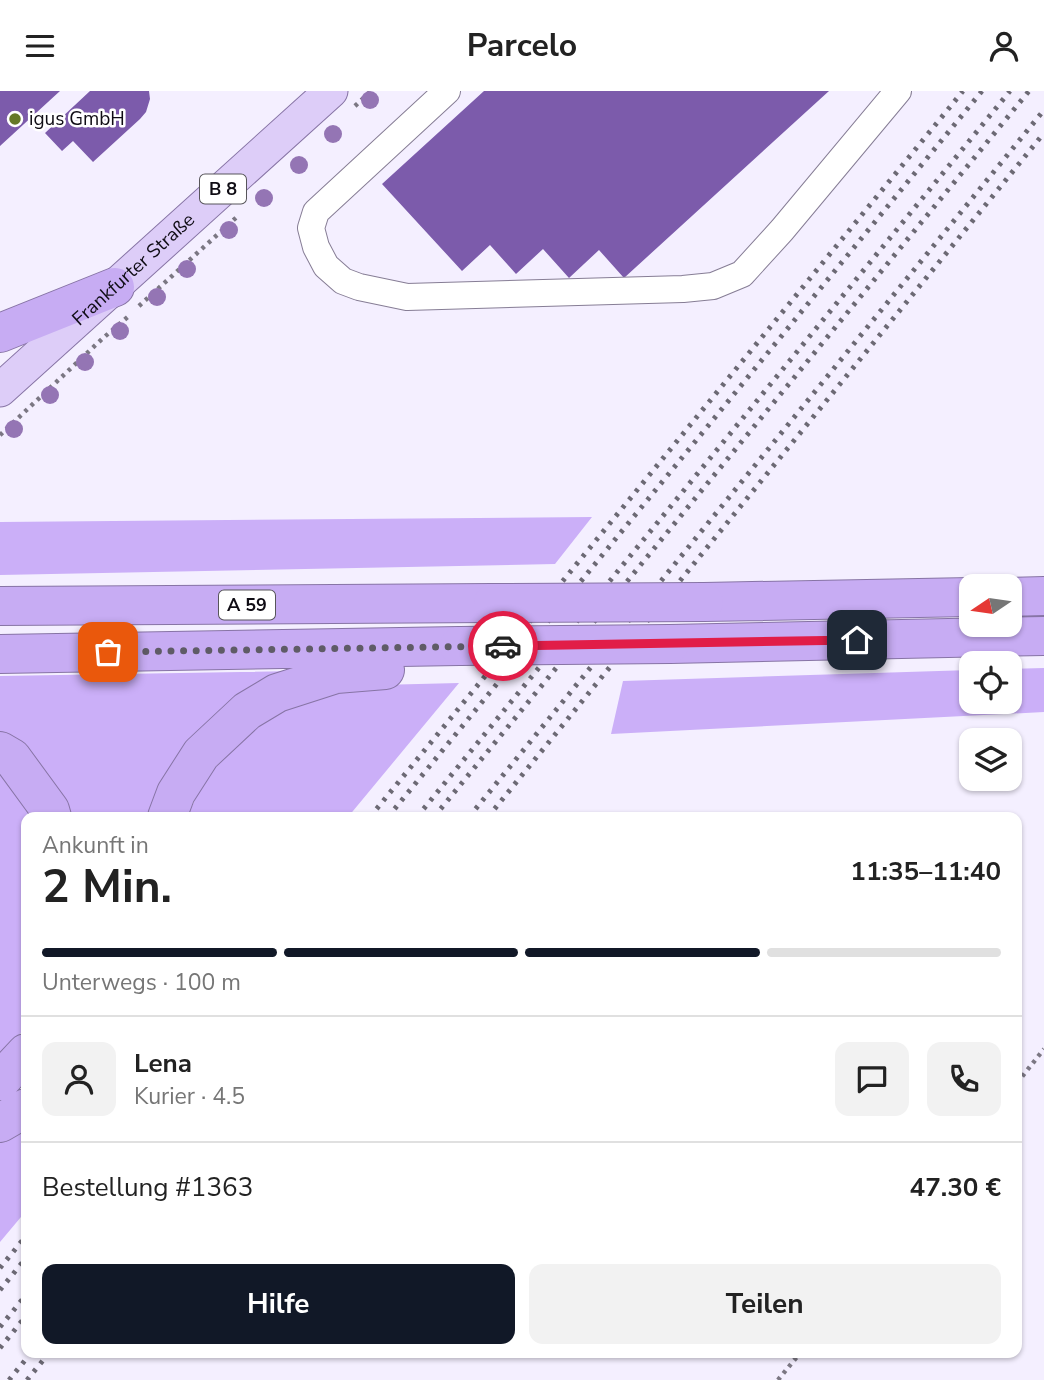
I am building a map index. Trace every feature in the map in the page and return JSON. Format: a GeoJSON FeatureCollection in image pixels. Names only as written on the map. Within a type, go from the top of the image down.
{"type":"FeatureCollection","features":[{"type":"Feature","properties":{"kind":"highway"},"geometry":{"type":"LineString","coordinates":[[0,333],[115,287]]}},
{"type":"Feature","properties":{"kind":"highway"},"geometry":{"type":"LineString","coordinates":[[1022,597],[1044,596]]}},
{"type":"Feature","properties":{"kind":"highway","name":"A 59"},"geometry":{"type":"LineString","coordinates":[[0,606],[704,602],[959,597]]}},
{"type":"Feature","properties":{"kind":"highway"},"geometry":{"type":"LineString","coordinates":[[169,812],[176,793],[201,754],[247,712],[277,693],[336,674],[450,657],[581,645],[1044,636]]}},
{"type":"Feature","properties":{"kind":"highway"},"geometry":{"type":"LineString","coordinates":[[0,654],[450,657]]}},
{"type":"Feature","properties":{"kind":"highway"},"geometry":{"type":"LineString","coordinates":[[0,751],[12,758],[51,812]]}},
{"type":"Feature","properties":{"kind":"highway"},"geometry":{"type":"LineString","coordinates":[[0,1081],[21,1058]]}},
{"type":"Feature","properties":{"kind":"highway"},"geometry":{"type":"LineString","coordinates":[[0,1123],[21,1111]]}},
{"type":"Feature","properties":{"kind":"main road","name":"Frankfurter Straße"},"geometry":{"type":"LineString","coordinates":[[0,390],[115,287],[341,100]]}},
{"type":"Feature","properties":{"kind":"lane"},"geometry":{"type":"LineString","coordinates":[[447,91],[316,212],[311,228],[316,247],[326,266],[343,281],[407,297],[713,286],[742,274],[898,91]]}},
{"type":"Feature","properties":{"kind":"path"},"geometry":{"type":"LineString","coordinates":[[341,100],[371,91]]}},
{"type":"Feature","properties":{"kind":"path"},"geometry":{"type":"LineString","coordinates":[[0,435],[244,210]]}},
{"type":"Feature","properties":{"kind":"path"},"geometry":{"type":"LineString","coordinates":[[1022,1077],[1044,1049]]}},
{"type":"Feature","properties":{"kind":"path"},"geometry":{"type":"LineString","coordinates":[[778,1380],[796,1358]]}},
{"type":"Feature","properties":{"kind":"shaded area"},"geometry":{"type":"Polygon","coordinates":[[[592,517],[555,564],[0,575],[0,522],[592,517]]]}},
{"type":"Feature","properties":{"kind":"shaded area"},"geometry":{"type":"Polygon","coordinates":[[[1044,668],[1044,712],[1022,713],[1022,669],[1044,668]]]}},
{"type":"Feature","properties":{"kind":"shaded area"},"geometry":{"type":"Polygon","coordinates":[[[959,670],[959,714],[1005,714],[611,734],[623,681],[959,670]]]}},
{"type":"Feature","properties":{"kind":"shaded area"},"geometry":{"type":"Polygon","coordinates":[[[301,671],[163,812],[63,812],[0,736],[0,676],[301,671]]]}},
{"type":"Feature","properties":{"kind":"shaded area"},"geometry":{"type":"Polygon","coordinates":[[[459,683],[352,812],[189,812],[217,763],[264,720],[305,700],[378,685],[459,683]]]}},
{"type":"Feature","properties":{"kind":"shaded area"},"geometry":{"type":"Polygon","coordinates":[[[0,770],[34,812],[21,812],[21,1033],[0,1057],[0,770]]]}},
{"type":"Feature","properties":{"kind":"shaded area"},"geometry":{"type":"Polygon","coordinates":[[[21,1130],[21,1217],[0,1242],[0,1141],[21,1130]]]}},
{"type":"Feature","properties":{"kind":"building","name":"igus GmbH"},"geometry":{"type":"Polygon","coordinates":[[[0,91],[60,91],[0,146],[0,91]]]}},
{"type":"Feature","properties":{"kind":"building"},"geometry":{"type":"Polygon","coordinates":[[[90,91],[149,91],[150,99],[146,112],[140,119],[93,162],[73,141],[62,151],[45,133],[90,91]]]}},
{"type":"Feature","properties":{"kind":"building"},"geometry":{"type":"Polygon","coordinates":[[[484,91],[829,91],[624,278],[599,250],[569,278],[543,249],[516,274],[490,245],[462,271],[382,184],[484,91]]]}},
{"type":"Feature","properties":{"kind":"railway"},"geometry":{"type":"LineString","coordinates":[[374,812],[963,91]]}},
{"type":"Feature","properties":{"kind":"railway"},"geometry":{"type":"LineString","coordinates":[[392,812],[982,91]]}},
{"type":"Feature","properties":{"kind":"railway"},"geometry":{"type":"LineString","coordinates":[[421,812],[1010,91]]}},
{"type":"Feature","properties":{"kind":"railway"},"geometry":{"type":"LineString","coordinates":[[438,812],[1029,91]]}},
{"type":"Feature","properties":{"kind":"railway"},"geometry":{"type":"LineString","coordinates":[[473,812],[1044,110]]}},
{"type":"Feature","properties":{"kind":"railway"},"geometry":{"type":"LineString","coordinates":[[492,812],[1044,133]]}},
{"type":"Feature","properties":{"kind":"railway"},"geometry":{"type":"LineString","coordinates":[[0,1268],[21,1242]]}},
{"type":"Feature","properties":{"kind":"railway"},"geometry":{"type":"LineString","coordinates":[[0,1290],[21,1264]]}},
{"type":"Feature","properties":{"kind":"railway"},"geometry":{"type":"LineString","coordinates":[[0,1327],[21,1301]]}},
{"type":"Feature","properties":{"kind":"railway"},"geometry":{"type":"LineString","coordinates":[[0,1348],[21,1322]]}},
{"type":"Feature","properties":{"kind":"railway"},"geometry":{"type":"LineString","coordinates":[[9,1380],[27,1358]]}},
{"type":"Feature","properties":{"kind":"railway"},"geometry":{"type":"LineString","coordinates":[[27,1380],[45,1358]]}},
{"type":"Feature","properties":{"kind":"way so far"},"geometry":{"type":"LineString","coordinates":[[108,652],[503,646]]}},
{"type":"Feature","properties":{"kind":"place","name":"igus GmbH"},"geometry":{"type":"Point","coordinates":[15,119]}},
{"type":"Feature","properties":{"kind":"route"},"geometry":{"type":"LineString","coordinates":[[503,646],[857,640]]}}]}
